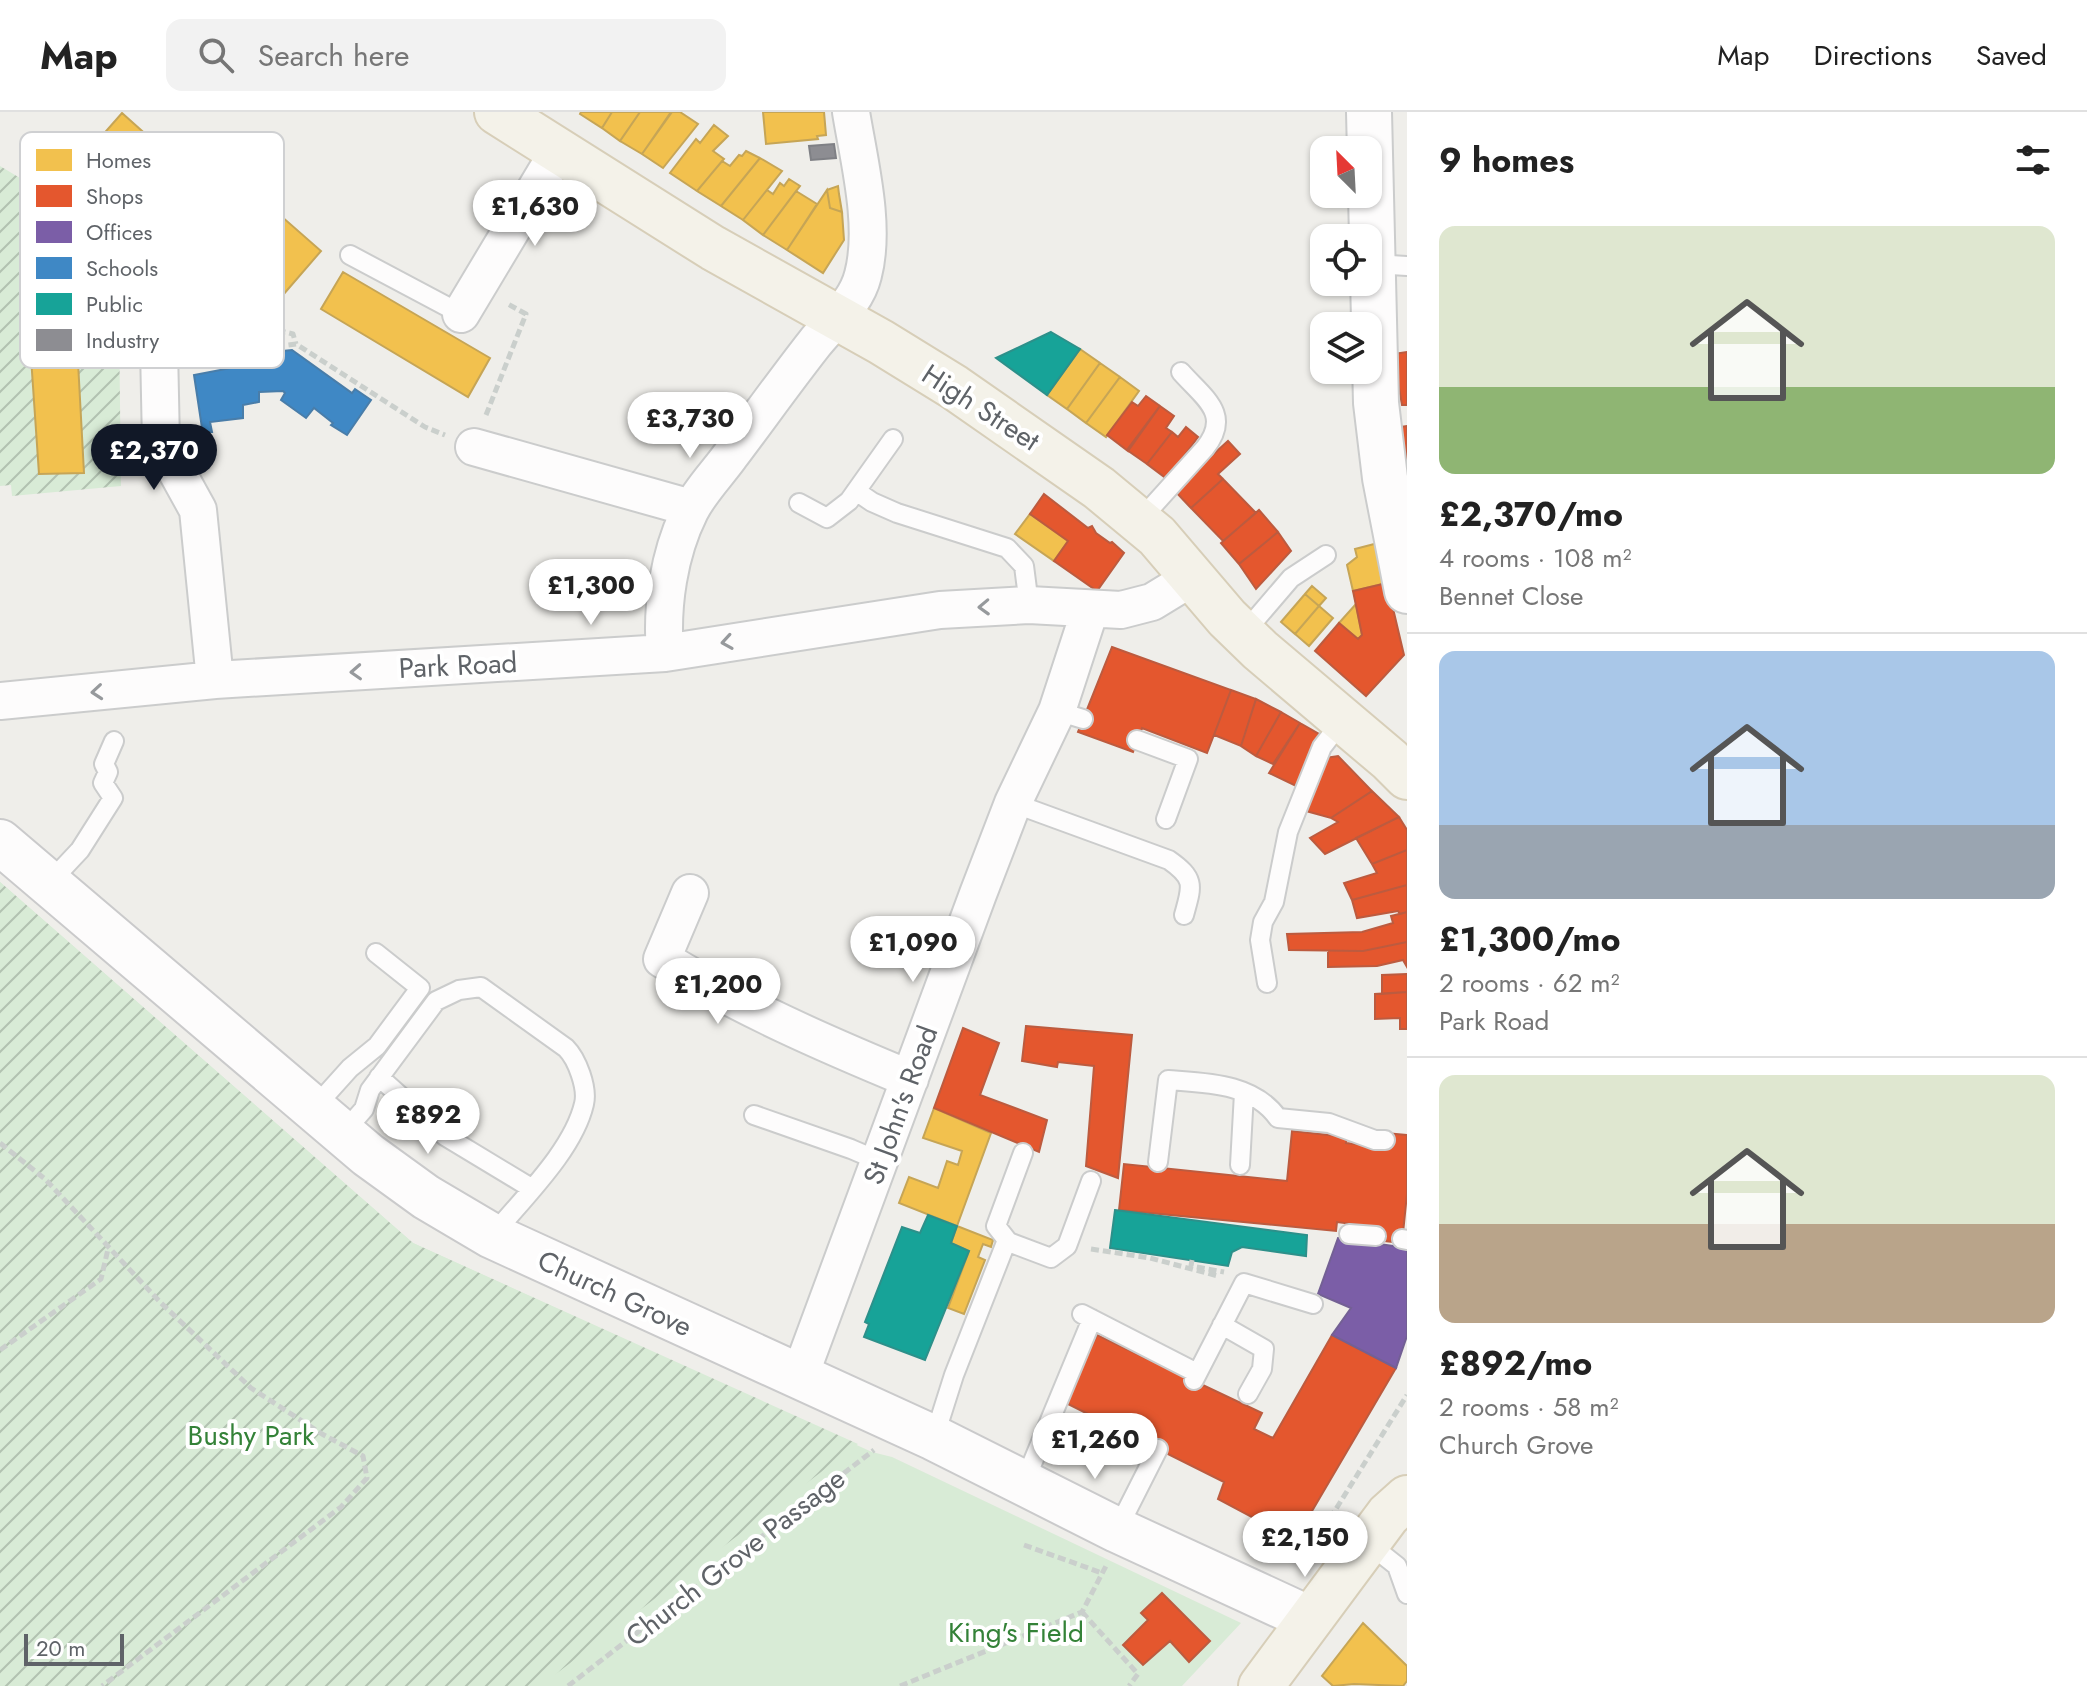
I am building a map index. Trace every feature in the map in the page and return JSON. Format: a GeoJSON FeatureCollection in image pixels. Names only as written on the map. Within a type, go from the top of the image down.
{"type":"FeatureCollection","features":[{"type":"Feature","properties":{"kind":"main road","name":"High Street"},"geometry":{"type":"LineString","coordinates":[[497,112],[713,248],[954,387],[1123,505],[1243,634],[1343,720],[1401,760]]}},
{"type":"Feature","properties":{"kind":"main road"},"geometry":{"type":"LineString","coordinates":[[1369,112],[1391,265],[1376,403],[1385,478],[1407,591]]}},
{"type":"Feature","properties":{"kind":"main road","name":"Church Grove"},"geometry":{"type":"LineString","coordinates":[[0,842],[328,1120],[426,1197],[492,1236],[799,1378],[891,1417],[1123,1532],[1310,1619]]}},
{"type":"Feature","properties":{"kind":"main road"},"geometry":{"type":"LineString","coordinates":[[1261,1686],[1388,1518],[1407,1464]]}},
{"type":"Feature","properties":{"kind":"street"},"geometry":{"type":"LineString","coordinates":[[665,653],[664,618],[675,546],[691,508],[814,344],[852,300],[863,276],[867,237],[863,179],[851,112]]}},
{"type":"Feature","properties":{"kind":"street"},"geometry":{"type":"LineString","coordinates":[[469,300],[558,152]]}},
{"type":"Feature","properties":{"kind":"street"},"geometry":{"type":"LineString","coordinates":[[160,368],[161,443],[198,510],[215,680]]}},
{"type":"Feature","properties":{"kind":"street"},"geometry":{"type":"LineString","coordinates":[[474,447],[691,508]]}},
{"type":"Feature","properties":{"kind":"street","name":"Park Road"},"geometry":{"type":"LineString","coordinates":[[0,701],[215,680],[665,653],[911,613],[1029,605],[1090,610],[1137,608],[1170,594],[1193,577]]}},
{"type":"Feature","properties":{"kind":"street","name":"St John's Road"},"geometry":{"type":"LineString","coordinates":[[799,1378],[1013,803],[1070,715],[1090,610]]}},
{"type":"Feature","properties":{"kind":"street"},"geometry":{"type":"LineString","coordinates":[[690,893],[662,959],[720,994],[805,1035],[910,1079]]}},
{"type":"Feature","properties":{"kind":"lane"},"geometry":{"type":"LineString","coordinates":[[350,255],[469,300]]}},
{"type":"Feature","properties":{"kind":"lane"},"geometry":{"type":"LineString","coordinates":[[1140,520],[1205,448],[1217,426],[1217,416],[1211,405],[1181,372]]}},
{"type":"Feature","properties":{"kind":"lane"},"geometry":{"type":"LineString","coordinates":[[799,503],[827,518],[849,501],[893,439]]}},
{"type":"Feature","properties":{"kind":"lane"},"geometry":{"type":"LineString","coordinates":[[856,491],[897,513],[1007,548],[1024,566],[1029,605]]}},
{"type":"Feature","properties":{"kind":"lane"},"geometry":{"type":"LineString","coordinates":[[1243,634],[1291,578],[1326,555]]}},
{"type":"Feature","properties":{"kind":"lane"},"geometry":{"type":"LineString","coordinates":[[1267,983],[1260,940],[1263,922],[1274,902],[1288,832],[1322,747],[1343,720]]}},
{"type":"Feature","properties":{"kind":"lane"},"geometry":{"type":"LineString","coordinates":[[1137,740],[1188,759],[1166,819]]}},
{"type":"Feature","properties":{"kind":"lane"},"geometry":{"type":"LineString","coordinates":[[49,883],[80,850],[113,798],[103,783],[108,772],[104,764],[114,741]]}},
{"type":"Feature","properties":{"kind":"lane"},"geometry":{"type":"LineString","coordinates":[[1013,803],[1169,860],[1186,872],[1192,887],[1184,915]]}},
{"type":"Feature","properties":{"kind":"lane"},"geometry":{"type":"LineString","coordinates":[[328,1120],[350,1068],[377,1046],[420,988],[376,953]]}},
{"type":"Feature","properties":{"kind":"lane"},"geometry":{"type":"LineString","coordinates":[[328,1120],[364,1109],[370,1090],[436,1001],[459,990],[481,987],[577,1059],[585,1102],[570,1135],[551,1165],[492,1236]]}},
{"type":"Feature","properties":{"kind":"lane"},"geometry":{"type":"LineString","coordinates":[[379,1077],[445,1136],[531,1188]]}},
{"type":"Feature","properties":{"kind":"lane"},"geometry":{"type":"LineString","coordinates":[[1158,1162],[1168,1080],[1230,1086],[1268,1104],[1278,1118],[1329,1123],[1375,1140],[1385,1140]]}},
{"type":"Feature","properties":{"kind":"lane"},"geometry":{"type":"LineString","coordinates":[[1240,1165],[1244,1093]]}},
{"type":"Feature","properties":{"kind":"lane"},"geometry":{"type":"LineString","coordinates":[[754,1115],[879,1161]]}},
{"type":"Feature","properties":{"kind":"lane"},"geometry":{"type":"LineString","coordinates":[[1023,1153],[996,1226],[1006,1241],[1051,1258],[1067,1246],[1091,1181]]}},
{"type":"Feature","properties":{"kind":"lane"},"geometry":{"type":"LineString","coordinates":[[1349,1234],[1376,1236]]}},
{"type":"Feature","properties":{"kind":"lane"},"geometry":{"type":"LineString","coordinates":[[934,1438],[954,1375],[1006,1241]]}},
{"type":"Feature","properties":{"kind":"lane"},"geometry":{"type":"LineString","coordinates":[[1024,1483],[1087,1316],[1195,1377],[1244,1283],[1313,1304]]}},
{"type":"Feature","properties":{"kind":"lane"},"geometry":{"type":"LineString","coordinates":[[1222,1325],[1264,1349],[1262,1369],[1248,1394]]}},
{"type":"Feature","properties":{"kind":"lane"},"geometry":{"type":"LineString","coordinates":[[1123,1532],[1158,1449]]}},
{"type":"Feature","properties":{"kind":"lane"},"geometry":{"type":"LineString","coordinates":[[1388,1518],[1397,1566],[1407,1594]]}},
{"type":"Feature","properties":{"kind":"path"},"geometry":{"type":"LineString","coordinates":[[284,345],[296,344],[425,427],[474,447],[526,314],[469,300]]}},
{"type":"Feature","properties":{"kind":"path"},"geometry":{"type":"LineString","coordinates":[[284,332],[293,334],[296,344]]}},
{"type":"Feature","properties":{"kind":"path"},"geometry":{"type":"LineString","coordinates":[[0,1143],[45,1179],[161,1303],[251,1388],[322,1434],[363,1456],[367,1478],[341,1507],[102,1686]]}},
{"type":"Feature","properties":{"kind":"path"},"geometry":{"type":"LineString","coordinates":[[1067,1246],[1150,1258],[1228,1279],[1227,1272],[1191,1266],[1192,1260]]}},
{"type":"Feature","properties":{"kind":"path"},"geometry":{"type":"LineString","coordinates":[[0,1350],[101,1279],[108,1248]]}},
{"type":"Feature","properties":{"kind":"path"},"geometry":{"type":"LineString","coordinates":[[1309,1551],[1407,1395]]}},
{"type":"Feature","properties":{"kind":"path","name":"Church Grove Passage"},"geometry":{"type":"LineString","coordinates":[[568,1686],[872,1452],[891,1417]]}},
{"type":"Feature","properties":{"kind":"path"},"geometry":{"type":"LineString","coordinates":[[900,1686],[1082,1612],[1123,1532]]}},
{"type":"Feature","properties":{"kind":"path"},"geometry":{"type":"LineString","coordinates":[[1024,1545],[1102,1573]]}},
{"type":"Feature","properties":{"kind":"path"},"geometry":{"type":"LineString","coordinates":[[1082,1612],[1138,1674],[1129,1686]]}},
{"type":"Feature","properties":{"kind":"green space"},"geometry":{"type":"Polygon","coordinates":[[[0,166],[20,178],[20,368],[120,368],[121,486],[12,496],[11,485],[0,486],[0,166]]]}},
{"type":"Feature","properties":{"kind":"green space","name":"Bushy Park"},"geometry":{"type":"Polygon","coordinates":[[[0,882],[413,1243],[872,1452],[892,1457],[1241,1623],[1182,1686],[0,1686],[0,882]]]}},
{"type":"Feature","properties":{"kind":"green space","name":"Bushy Park"},"geometry":{"type":"Polygon","coordinates":[[[0,882],[413,1243],[858,1444],[540,1686],[0,1686],[0,882]]]}},
{"type":"Feature","properties":{"kind":"building: Homes"},"geometry":{"type":"Polygon","coordinates":[[[581,112],[612,112],[602,128],[581,112]]]}},
{"type":"Feature","properties":{"kind":"building: Homes"},"geometry":{"type":"Polygon","coordinates":[[[612,112],[640,112],[620,141],[602,128],[612,112]]]}},
{"type":"Feature","properties":{"kind":"building: Homes"},"geometry":{"type":"Polygon","coordinates":[[[640,112],[671,112],[642,154],[620,141],[640,112]]]}},
{"type":"Feature","properties":{"kind":"building: Homes"},"geometry":{"type":"Polygon","coordinates":[[[672,112],[680,112],[698,124],[663,168],[642,154],[672,112]]]}},
{"type":"Feature","properties":{"kind":"building: Homes"},"geometry":{"type":"Polygon","coordinates":[[[763,112],[824,112],[826,135],[817,136],[818,139],[766,144],[763,112]]]}},
{"type":"Feature","properties":{"kind":"building: Homes"},"geometry":{"type":"Polygon","coordinates":[[[122,113],[143,132],[105,132],[122,113]]]}},
{"type":"Feature","properties":{"kind":"building: Homes"},"geometry":{"type":"Polygon","coordinates":[[[714,125],[728,136],[713,151],[724,159],[697,191],[670,173],[696,139],[700,143],[714,125]]]}},
{"type":"Feature","properties":{"kind":"building: Homes"},"geometry":{"type":"Polygon","coordinates":[[[746,151],[760,158],[721,206],[697,191],[722,161],[730,166],[746,151]]]}},
{"type":"Feature","properties":{"kind":"building: Homes"},"geometry":{"type":"Polygon","coordinates":[[[760,158],[782,171],[743,220],[721,206],[760,158]]]}},
{"type":"Feature","properties":{"kind":"building: Homes"},"geometry":{"type":"Polygon","coordinates":[[[789,179],[800,186],[763,235],[743,220],[767,190],[773,194],[780,183],[784,186],[789,179]]]}},
{"type":"Feature","properties":{"kind":"building: Homes"},"geometry":{"type":"Polygon","coordinates":[[[838,186],[842,212],[830,208],[827,190],[838,186]]]}},
{"type":"Feature","properties":{"kind":"building: Homes"},"geometry":{"type":"Polygon","coordinates":[[[827,190],[830,208],[842,212],[844,240],[823,273],[787,250],[827,190]]]}},
{"type":"Feature","properties":{"kind":"building: Homes"},"geometry":{"type":"Polygon","coordinates":[[[796,191],[817,204],[787,250],[763,235],[796,191]]]}},
{"type":"Feature","properties":{"kind":"building: Homes"},"geometry":{"type":"Polygon","coordinates":[[[284,219],[321,251],[284,294],[284,219]]]}},
{"type":"Feature","properties":{"kind":"building: Homes"},"geometry":{"type":"Polygon","coordinates":[[[343,272],[490,358],[468,397],[321,309],[343,272]]]}},
{"type":"Feature","properties":{"kind":"building: Homes"},"geometry":{"type":"Polygon","coordinates":[[[1080,349],[1100,363],[1067,409],[1047,395],[1080,349]]]}},
{"type":"Feature","properties":{"kind":"building: Homes"},"geometry":{"type":"Polygon","coordinates":[[[1100,363],[1120,377],[1086,423],[1067,409],[1100,363]]]}},
{"type":"Feature","properties":{"kind":"building: Homes"},"geometry":{"type":"Polygon","coordinates":[[[32,368],[78,368],[84,473],[39,474],[32,368]]]}},
{"type":"Feature","properties":{"kind":"building: Homes"},"geometry":{"type":"Polygon","coordinates":[[[1120,377],[1139,391],[1106,437],[1086,423],[1120,377]]]}},
{"type":"Feature","properties":{"kind":"building: Homes"},"geometry":{"type":"Polygon","coordinates":[[[1030,514],[1068,541],[1054,561],[1015,534],[1030,514]]]}},
{"type":"Feature","properties":{"kind":"building: Homes"},"geometry":{"type":"Polygon","coordinates":[[[1378,543],[1387,583],[1353,591],[1347,565],[1357,557],[1355,549],[1378,543]]]}},
{"type":"Feature","properties":{"kind":"building: Homes"},"geometry":{"type":"Polygon","coordinates":[[[1312,586],[1326,598],[1319,606],[1305,594],[1312,586]]]}},
{"type":"Feature","properties":{"kind":"building: Homes"},"geometry":{"type":"Polygon","coordinates":[[[1305,594],[1319,606],[1295,634],[1281,622],[1305,594]]]}},
{"type":"Feature","properties":{"kind":"building: Homes"},"geometry":{"type":"Polygon","coordinates":[[[1356,604],[1362,635],[1358,639],[1339,623],[1356,604]]]}},
{"type":"Feature","properties":{"kind":"building: Homes"},"geometry":{"type":"Polygon","coordinates":[[[1319,606],[1333,618],[1309,646],[1295,634],[1319,606]]]}},
{"type":"Feature","properties":{"kind":"building: Homes"},"geometry":{"type":"Polygon","coordinates":[[[934,1108],[991,1133],[957,1226],[899,1203],[909,1177],[938,1188],[947,1161],[958,1165],[962,1151],[923,1138],[934,1108]]]}},
{"type":"Feature","properties":{"kind":"building: Homes"},"geometry":{"type":"Polygon","coordinates":[[[957,1226],[993,1240],[991,1247],[983,1244],[978,1257],[985,1260],[964,1314],[948,1308],[969,1251],[951,1243],[957,1226]]]}},
{"type":"Feature","properties":{"kind":"building: Homes"},"geometry":{"type":"Polygon","coordinates":[[[1363,1623],[1407,1666],[1407,1681],[1403,1686],[1333,1686],[1322,1676],[1363,1623]]]}},
{"type":"Feature","properties":{"kind":"building: Shops"},"geometry":{"type":"Polygon","coordinates":[[[1407,352],[1407,405],[1402,405],[1393,354],[1407,352]]]}},
{"type":"Feature","properties":{"kind":"building: Shops"},"geometry":{"type":"Polygon","coordinates":[[[1146,396],[1160,406],[1128,451],[1107,435],[1132,402],[1138,406],[1146,396]]]}},
{"type":"Feature","properties":{"kind":"building: Shops"},"geometry":{"type":"Polygon","coordinates":[[[1160,406],[1174,416],[1166,428],[1172,432],[1147,464],[1127,450],[1160,406]]]}},
{"type":"Feature","properties":{"kind":"building: Shops"},"geometry":{"type":"Polygon","coordinates":[[[1407,426],[1407,499],[1393,428],[1407,426]]]}},
{"type":"Feature","properties":{"kind":"building: Shops"},"geometry":{"type":"Polygon","coordinates":[[[1186,427],[1198,437],[1167,479],[1147,464],[1172,432],[1178,437],[1186,427]]]}},
{"type":"Feature","properties":{"kind":"building: Shops"},"geometry":{"type":"Polygon","coordinates":[[[1228,441],[1240,454],[1218,474],[1223,479],[1191,508],[1174,490],[1228,441]]]}},
{"type":"Feature","properties":{"kind":"building: Shops"},"geometry":{"type":"Polygon","coordinates":[[[1223,479],[1256,513],[1223,541],[1191,508],[1223,479]]]}},
{"type":"Feature","properties":{"kind":"building: Shops"},"geometry":{"type":"Polygon","coordinates":[[[1044,494],[1088,528],[1092,526],[1096,533],[1124,553],[1097,591],[1054,561],[1068,541],[1030,514],[1044,494]]]}},
{"type":"Feature","properties":{"kind":"building: Shops"},"geometry":{"type":"Polygon","coordinates":[[[1259,510],[1278,532],[1239,564],[1221,543],[1259,510]]]}},
{"type":"Feature","properties":{"kind":"building: Shops"},"geometry":{"type":"Polygon","coordinates":[[[1278,532],[1291,551],[1256,589],[1239,564],[1278,532]]]}},
{"type":"Feature","properties":{"kind":"building: Shops"},"geometry":{"type":"Polygon","coordinates":[[[1387,583],[1404,655],[1366,696],[1315,651],[1339,623],[1358,639],[1362,635],[1353,591],[1387,583]]]}},
{"type":"Feature","properties":{"kind":"building: Shops"},"geometry":{"type":"Polygon","coordinates":[[[1112,647],[1231,690],[1207,753],[1142,728],[1133,752],[1078,732],[1112,647]]]}},
{"type":"Feature","properties":{"kind":"building: Shops"},"geometry":{"type":"Polygon","coordinates":[[[1231,690],[1256,699],[1241,746],[1214,735],[1231,690]]]}},
{"type":"Feature","properties":{"kind":"building: Shops"},"geometry":{"type":"Polygon","coordinates":[[[1256,699],[1281,712],[1256,756],[1241,746],[1256,699]]]}},
{"type":"Feature","properties":{"kind":"building: Shops"},"geometry":{"type":"Polygon","coordinates":[[[1281,712],[1300,723],[1273,764],[1256,756],[1281,712]]]}},
{"type":"Feature","properties":{"kind":"building: Shops"},"geometry":{"type":"Polygon","coordinates":[[[1300,723],[1319,734],[1296,786],[1269,773],[1300,723]]]}},
{"type":"Feature","properties":{"kind":"building: Shops"},"geometry":{"type":"Polygon","coordinates":[[[1338,756],[1372,791],[1331,818],[1306,811],[1326,758],[1338,756]]]}},
{"type":"Feature","properties":{"kind":"building: Shops"},"geometry":{"type":"Polygon","coordinates":[[[1372,791],[1399,817],[1325,854],[1310,838],[1338,822],[1331,818],[1372,791]]]}},
{"type":"Feature","properties":{"kind":"building: Shops"},"geometry":{"type":"Polygon","coordinates":[[[1399,817],[1407,830],[1407,850],[1372,864],[1356,838],[1399,817]]]}},
{"type":"Feature","properties":{"kind":"building: Shops"},"geometry":{"type":"Polygon","coordinates":[[[1407,850],[1407,885],[1352,900],[1344,883],[1377,873],[1372,864],[1407,850]]]}},
{"type":"Feature","properties":{"kind":"building: Shops"},"geometry":{"type":"Polygon","coordinates":[[[1407,885],[1407,912],[1357,918],[1352,900],[1407,885]]]}},
{"type":"Feature","properties":{"kind":"building: Shops"},"geometry":{"type":"Polygon","coordinates":[[[1407,912],[1407,942],[1363,951],[1289,950],[1287,934],[1362,932],[1393,923],[1391,916],[1407,912]]]}},
{"type":"Feature","properties":{"kind":"building: Shops"},"geometry":{"type":"Polygon","coordinates":[[[1407,942],[1407,967],[1403,960],[1377,966],[1328,967],[1328,951],[1363,951],[1407,942]]]}},
{"type":"Feature","properties":{"kind":"building: Shops"},"geometry":{"type":"Polygon","coordinates":[[[1407,974],[1407,992],[1382,994],[1382,975],[1407,974]]]}},
{"type":"Feature","properties":{"kind":"building: Shops"},"geometry":{"type":"Polygon","coordinates":[[[1407,992],[1407,1029],[1400,1029],[1400,1018],[1375,1019],[1375,994],[1407,992]]]}},
{"type":"Feature","properties":{"kind":"building: Shops"},"geometry":{"type":"Polygon","coordinates":[[[1026,1026],[1132,1035],[1118,1178],[1086,1166],[1094,1066],[1058,1062],[1057,1067],[1022,1061],[1026,1026]]]}},
{"type":"Feature","properties":{"kind":"building: Shops"},"geometry":{"type":"Polygon","coordinates":[[[963,1028],[999,1043],[980,1095],[1047,1120],[1039,1152],[934,1108],[963,1028]]]}},
{"type":"Feature","properties":{"kind":"building: Shops"},"geometry":{"type":"Polygon","coordinates":[[[1292,1131],[1347,1137],[1346,1143],[1385,1147],[1386,1133],[1407,1135],[1407,1194],[1402,1243],[1375,1240],[1376,1227],[1337,1222],[1336,1231],[1119,1210],[1124,1164],[1287,1181],[1292,1131]]]}},
{"type":"Feature","properties":{"kind":"building: Shops"},"geometry":{"type":"Polygon","coordinates":[[[1097,1335],[1262,1413],[1254,1429],[1273,1438],[1332,1335],[1396,1368],[1295,1540],[1218,1499],[1224,1482],[1064,1402],[1097,1335]]]}},
{"type":"Feature","properties":{"kind":"building: Shops"},"geometry":{"type":"Polygon","coordinates":[[[1162,1593],[1210,1641],[1189,1662],[1170,1641],[1143,1665],[1123,1645],[1148,1620],[1141,1613],[1162,1593]]]}},
{"type":"Feature","properties":{"kind":"building: Offices"},"geometry":{"type":"Polygon","coordinates":[[[1338,1238],[1407,1248],[1407,1336],[1396,1368],[1332,1335],[1351,1308],[1318,1294],[1338,1238]]]}},
{"type":"Feature","properties":{"kind":"building: Schools"},"geometry":{"type":"Polygon","coordinates":[[[292,350],[352,393],[355,389],[371,400],[347,435],[314,408],[306,418],[281,400],[283,391],[259,392],[259,402],[243,405],[243,418],[210,422],[212,432],[207,432],[202,428],[194,375],[231,368],[284,368],[284,351],[292,350]]]}},
{"type":"Feature","properties":{"kind":"building: Public"},"geometry":{"type":"Polygon","coordinates":[[[1051,332],[1080,349],[1047,395],[996,358],[1051,332]]]}},
{"type":"Feature","properties":{"kind":"building: Public"},"geometry":{"type":"Polygon","coordinates":[[[1115,1210],[1307,1235],[1306,1256],[1242,1247],[1232,1252],[1228,1266],[1110,1248],[1115,1210]]]}},
{"type":"Feature","properties":{"kind":"building: Public"},"geometry":{"type":"Polygon","coordinates":[[[928,1215],[957,1226],[951,1243],[969,1251],[925,1360],[864,1337],[869,1324],[865,1322],[902,1227],[920,1233],[928,1215]]]}},
{"type":"Feature","properties":{"kind":"building: Industry"},"geometry":{"type":"Polygon","coordinates":[[[834,144],[836,158],[811,160],[809,146],[834,144]]]}},
{"type":"Feature","properties":{"kind":"park label","name":"King's Field"},"geometry":{"type":"Point","coordinates":[1016,1632]}}]}
